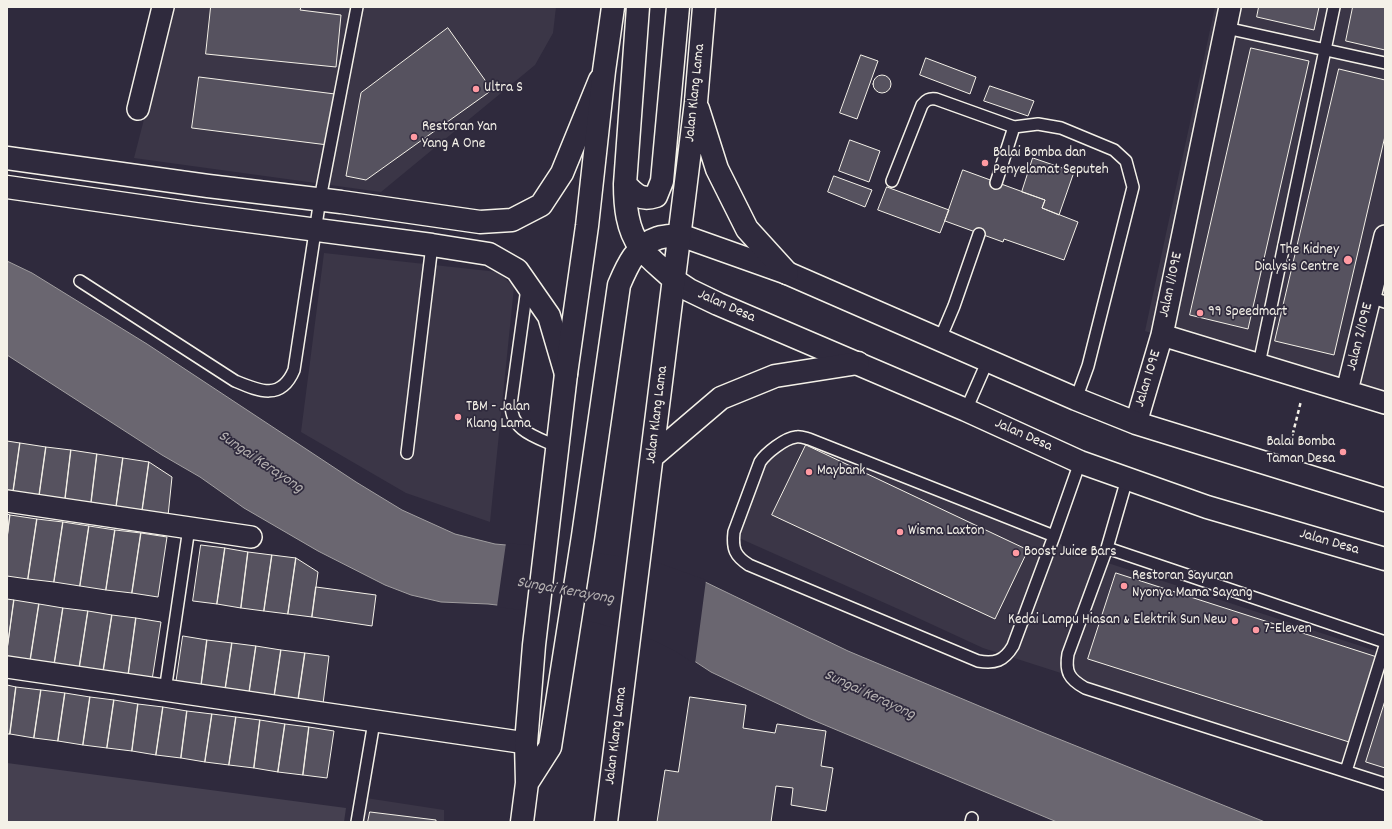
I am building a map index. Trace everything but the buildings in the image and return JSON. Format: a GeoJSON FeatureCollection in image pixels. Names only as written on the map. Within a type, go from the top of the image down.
{"type":"FeatureCollection","features":[{"type":"Feature","properties":{"kind":"main road"},"geometry":{"type":"LineString","coordinates":[[522,822],[527,783],[526,743],[534,645],[566,374],[587,226],[604,71],[613,7]]}},
{"type":"Feature","properties":{"kind":"main road","name":"Jalan Desa"},"geometry":{"type":"LineString","coordinates":[[638,7],[625,184],[627,217],[633,234],[641,248],[674,280],[689,290],[718,304],[966,410],[1080,462],[1207,508],[1385,559]]}},
{"type":"Feature","properties":{"kind":"main road"},"geometry":{"type":"LineString","coordinates":[[625,184],[634,194],[642,198],[650,198],[656,196],[662,181],[678,7]]}},
{"type":"Feature","properties":{"kind":"main road","name":"Jalan Klang Lama"},"geometry":{"type":"LineString","coordinates":[[606,822],[653,456],[696,102],[704,7]]}},
{"type":"Feature","properties":{"kind":"main road"},"geometry":{"type":"LineString","coordinates":[[7,158],[480,222],[512,220],[541,205],[562,173],[604,71]]}},
{"type":"Feature","properties":{"kind":"main road"},"geometry":{"type":"LineString","coordinates":[[696,102],[717,169],[747,229],[787,273]]}},
{"type":"Feature","properties":{"kind":"main road"},"geometry":{"type":"LineString","coordinates":[[7,187],[489,254],[517,270],[550,316],[566,374]]}},
{"type":"Feature","properties":{"kind":"main road"},"geometry":{"type":"LineString","coordinates":[[527,783],[550,747],[583,536],[619,285],[628,264],[641,248],[658,238],[680,235],[787,273],[1076,399],[1136,423],[1385,500]]}},
{"type":"Feature","properties":{"kind":"main road"},"geometry":{"type":"LineString","coordinates":[[653,456],[721,398],[775,376],[858,363]]}},
{"type":"Feature","properties":{"kind":"street"},"geometry":{"type":"LineString","coordinates":[[138,109],[164,7]]}},
{"type":"Feature","properties":{"kind":"street","name":"Jalan 1/109E"},"geometry":{"type":"LineString","coordinates":[[1230,7],[1162,335],[1385,403]]}},
{"type":"Feature","properties":{"kind":"street","name":"Jalan 2/109E"},"geometry":{"type":"LineString","coordinates":[[1347,392],[1378,299],[1385,236]]}},
{"type":"Feature","properties":{"kind":"street","name":"Jalan 109E"},"geometry":{"type":"LineString","coordinates":[[1136,423],[1162,335]]}},
{"type":"Feature","properties":{"kind":"street"},"geometry":{"type":"LineString","coordinates":[[7,501],[251,536]]}},
{"type":"Feature","properties":{"kind":"street"},"geometry":{"type":"LineString","coordinates":[[7,667],[374,722],[526,743]]}},
{"type":"Feature","properties":{"kind":"lane"},"geometry":{"type":"LineString","coordinates":[[80,281],[235,380],[254,389],[272,391],[282,387],[290,380],[294,370],[320,200],[357,7]]}},
{"type":"Feature","properties":{"kind":"lane"},"geometry":{"type":"LineString","coordinates":[[1259,364],[1334,7]]}},
{"type":"Feature","properties":{"kind":"lane"},"geometry":{"type":"LineString","coordinates":[[1226,28],[1385,63]]}},
{"type":"Feature","properties":{"kind":"lane"},"geometry":{"type":"LineString","coordinates":[[892,181],[922,105],[930,98],[1014,126],[1038,124],[1061,128],[1114,150],[1126,161],[1133,187],[1090,359],[1076,399]]}},
{"type":"Feature","properties":{"kind":"lane"},"geometry":{"type":"LineString","coordinates":[[996,182],[1014,126]]}},
{"type":"Feature","properties":{"kind":"lane"},"geometry":{"type":"LineString","coordinates":[[940,339],[954,306],[979,234]]}},
{"type":"Feature","properties":{"kind":"lane"},"geometry":{"type":"LineString","coordinates":[[407,454],[432,245]]}},
{"type":"Feature","properties":{"kind":"lane"},"geometry":{"type":"LineString","coordinates":[[527,285],[511,412],[518,426],[558,448]]}},
{"type":"Feature","properties":{"kind":"lane"},"geometry":{"type":"LineString","coordinates":[[966,410],[988,360]]}},
{"type":"Feature","properties":{"kind":"lane"},"geometry":{"type":"LineString","coordinates":[[1054,536],[816,442],[802,437],[796,437],[783,442],[767,454],[760,462],[734,532],[733,542],[735,551],[741,559],[749,565],[978,661],[989,663],[999,660],[1008,654],[1013,646],[1054,536],[1080,462]]}},
{"type":"Feature","properties":{"kind":"lane"},"geometry":{"type":"LineString","coordinates":[[1128,479],[1107,548],[1068,654],[1066,665],[1069,675],[1076,683],[1085,688],[1385,784]]}},
{"type":"Feature","properties":{"kind":"lane"},"geometry":{"type":"LineString","coordinates":[[165,691],[189,528]]}},
{"type":"Feature","properties":{"kind":"lane"},"geometry":{"type":"LineString","coordinates":[[1107,548],[1385,642]]}},
{"type":"Feature","properties":{"kind":"lane"},"geometry":{"type":"LineString","coordinates":[[1346,771],[1385,646]]}},
{"type":"Feature","properties":{"kind":"lane"},"geometry":{"type":"LineString","coordinates":[[357,822],[374,722]]}},
{"type":"Feature","properties":{"kind":"path"},"geometry":{"type":"LineString","coordinates":[[1291,442],[1307,379]]}},
{"type":"Feature","properties":{"kind":"shaded area"},"geometry":{"type":"Polygon","coordinates":[[[173,7],[556,7],[553,33],[535,65],[381,192],[134,158],[173,7]]]}},
{"type":"Feature","properties":{"kind":"shaded area"},"geometry":{"type":"Polygon","coordinates":[[[1215,7],[1385,7],[1385,411],[1145,331],[1215,7]]]}},
{"type":"Feature","properties":{"kind":"shaded area"},"geometry":{"type":"Polygon","coordinates":[[[324,253],[498,272],[514,287],[490,522],[406,493],[301,432],[324,253]]]}},
{"type":"Feature","properties":{"kind":"shaded area"},"geometry":{"type":"Polygon","coordinates":[[[792,442],[802,442],[1108,563],[1385,654],[1385,777],[983,648],[739,538],[766,462],[792,442]]]}},
{"type":"Feature","properties":{"kind":"shaded area"},"geometry":{"type":"Polygon","coordinates":[[[7,763],[346,808],[344,822],[7,822],[7,763]]]}},
{"type":"Feature","properties":{"kind":"shaded area"},"geometry":{"type":"Polygon","coordinates":[[[366,798],[444,810],[444,822],[363,822],[366,798]]]}},
{"type":"Feature","properties":{"kind":"water","name":"Sungai Kerayong"},"geometry":{"type":"Polygon","coordinates":[[[7,261],[32,273],[147,344],[356,482],[402,510],[455,534],[495,544],[562,550],[701,580],[848,651],[1039,731],[1265,822],[1057,822],[808,718],[711,672],[676,649],[653,638],[598,621],[548,611],[488,604],[441,602],[411,595],[385,585],[318,551],[244,508],[200,477],[162,455],[7,355],[7,261]]]}},
{"type":"Feature","properties":{"kind":"pier"},"geometry":{"type":"Polygon","coordinates":[[[506,543],[562,548],[653,561],[706,580],[695,664],[675,651],[653,640],[597,623],[547,613],[497,607],[506,543]]]}},
{"type":"Feature","properties":{"kind":"place","name":"Ultra S"},"geometry":{"type":"Point","coordinates":[476,89]}},
{"type":"Feature","properties":{"kind":"place","name":"Restoran Yan Yang A One"},"geometry":{"type":"Point","coordinates":[414,137]}},
{"type":"Feature","properties":{"kind":"place","name":"Balai Bomba dan Penyelamat Seputeh"},"geometry":{"type":"Point","coordinates":[985,163]}},
{"type":"Feature","properties":{"kind":"place","name":"The Kidney Dialysis Centre"},"geometry":{"type":"Point","coordinates":[1348,260]}},
{"type":"Feature","properties":{"kind":"place","name":"99 Speedmart"},"geometry":{"type":"Point","coordinates":[1200,313]}},
{"type":"Feature","properties":{"kind":"place","name":"TBM - Jalan Klang Lama"},"geometry":{"type":"Point","coordinates":[458,417]}},
{"type":"Feature","properties":{"kind":"place","name":"Balai Bomba Taman Desa"},"geometry":{"type":"Point","coordinates":[1343,452]}},
{"type":"Feature","properties":{"kind":"place","name":"Maybank"},"geometry":{"type":"Point","coordinates":[809,472]}},
{"type":"Feature","properties":{"kind":"place","name":"Wisma Laxton"},"geometry":{"type":"Point","coordinates":[900,532]}},
{"type":"Feature","properties":{"kind":"place","name":"Boost Juice Bars"},"geometry":{"type":"Point","coordinates":[1016,553]}},
{"type":"Feature","properties":{"kind":"place","name":"Restoran Sayuran Nyonya Mama Sayang"},"geometry":{"type":"Point","coordinates":[1124,586]}},
{"type":"Feature","properties":{"kind":"place","name":"Kedai Lampu Hiasan & Elektrik Sun New"},"geometry":{"type":"Point","coordinates":[1235,621]}},
{"type":"Feature","properties":{"kind":"place","name":"7-Eleven"},"geometry":{"type":"Point","coordinates":[1256,630]}}]}
